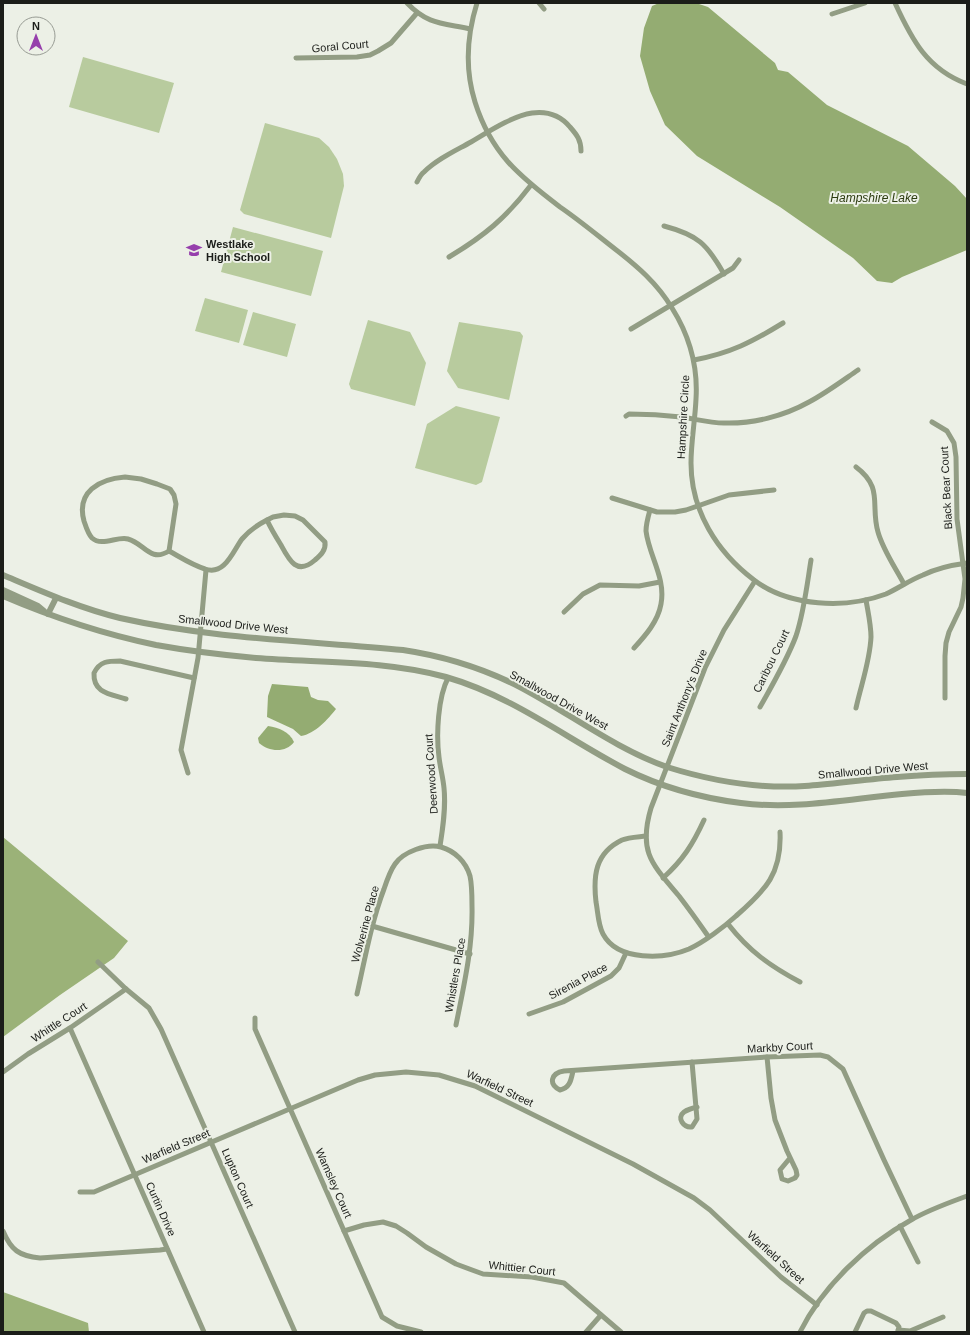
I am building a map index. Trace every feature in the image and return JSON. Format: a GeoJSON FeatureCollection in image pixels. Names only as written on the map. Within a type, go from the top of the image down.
{"type":"FeatureCollection","features":[{"type":"Feature","properties":{"kind":"street"},"geometry":{"type":"LineString","coordinates":[[407,3],[417,13],[440,24],[470,29]]}},
{"type":"Feature","properties":{"kind":"street","name":"Hampshire Circle"},"geometry":{"type":"LineString","coordinates":[[477,3],[470,29],[468,70],[471,90],[487,133],[511,166],[531,185],[642,270],[671,305],[685,333],[694,360],[696,389],[691,469],[693,488],[698,506],[708,530],[721,548],[755,581],[781,594],[804,601],[831,604],[866,600],[887,593],[932,571],[965,563]]}},
{"type":"Feature","properties":{"kind":"street"},"geometry":{"type":"LineString","coordinates":[[538,3],[544,9]]}},
{"type":"Feature","properties":{"kind":"street"},"geometry":{"type":"LineString","coordinates":[[832,14],[865,3]]}},
{"type":"Feature","properties":{"kind":"street"},"geometry":{"type":"LineString","coordinates":[[895,3],[915,42],[929,60],[946,73],[967,84]]}},
{"type":"Feature","properties":{"kind":"street","name":"Goral Court"},"geometry":{"type":"LineString","coordinates":[[296,58],[357,57],[370,55],[391,43],[417,13]]}},
{"type":"Feature","properties":{"kind":"street"},"geometry":{"type":"LineString","coordinates":[[417,182],[422,174],[433,164],[487,133],[524,115],[532,113],[549,113],[559,117],[568,124],[580,140],[581,151]]}},
{"type":"Feature","properties":{"kind":"street"},"geometry":{"type":"LineString","coordinates":[[449,257],[498,223],[531,185]]}},
{"type":"Feature","properties":{"kind":"street"},"geometry":{"type":"LineString","coordinates":[[664,226],[685,233],[702,243],[713,254],[724,274]]}},
{"type":"Feature","properties":{"kind":"street"},"geometry":{"type":"LineString","coordinates":[[631,329],[724,274],[733,268],[739,260]]}},
{"type":"Feature","properties":{"kind":"street"},"geometry":{"type":"LineString","coordinates":[[694,360],[739,348],[756,340],[783,322]]}},
{"type":"Feature","properties":{"kind":"street"},"geometry":{"type":"LineString","coordinates":[[626,416],[629,414],[654,415],[722,423],[737,423],[782,414],[809,402],[858,370]]}},
{"type":"Feature","properties":{"kind":"street","name":"Black Bear Court"},"geometry":{"type":"LineString","coordinates":[[932,422],[947,431],[954,443],[956,457],[958,535],[965,563],[965,579],[961,607],[949,632],[945,649],[945,698]]}},
{"type":"Feature","properties":{"kind":"street"},"geometry":{"type":"LineString","coordinates":[[856,467],[866,476],[871,484],[876,503],[878,532],[904,584]]}},
{"type":"Feature","properties":{"kind":"street"},"geometry":{"type":"LineString","coordinates":[[125,477],[141,479],[170,489],[174,495],[176,504],[169,552],[163,555],[155,555],[131,540],[121,538],[99,541],[93,539],[86,527],[82,512],[83,500],[85,496],[106,481],[125,477]]}},
{"type":"Feature","properties":{"kind":"street"},"geometry":{"type":"LineString","coordinates":[[612,498],[650,510],[675,512],[729,495],[774,490]]}},
{"type":"Feature","properties":{"kind":"street"},"geometry":{"type":"LineString","coordinates":[[634,648],[653,624],[662,598],[660,582],[647,535],[646,526],[650,510]]}},
{"type":"Feature","properties":{"kind":"street"},"geometry":{"type":"LineString","coordinates":[[169,552],[206,570],[217,569],[224,565],[246,535],[260,523],[273,517],[284,515],[299,517],[324,539],[326,545],[324,551],[307,566],[300,567],[294,564],[286,555],[267,520]]}},
{"type":"Feature","properties":{"kind":"street","name":"Caribou Court"},"geometry":{"type":"LineString","coordinates":[[760,707],[792,645],[796,634],[804,601],[811,560]]}},
{"type":"Feature","properties":{"kind":"street"},"geometry":{"type":"LineString","coordinates":[[188,773],[181,750],[199,651],[206,570]]}},
{"type":"Feature","properties":{"kind":"street","name":"Smallwood Drive West"},"geometry":{"type":"LineString","coordinates":[[3,575],[56,598],[119,618],[159,626],[201,633],[404,650],[430,654],[453,660],[478,668],[517,686],[605,737],[644,757],[698,776],[743,784],[789,787],[823,785],[898,776],[967,774]]}},
{"type":"Feature","properties":{"kind":"street","name":"Saint Anthony's Drive"},"geometry":{"type":"LineString","coordinates":[[708,936],[685,904],[654,866],[650,858],[646,836],[647,821],[705,668],[724,630],[755,581]]}},
{"type":"Feature","properties":{"kind":"street"},"geometry":{"type":"LineString","coordinates":[[564,612],[583,594],[600,585],[638,586],[660,582]]}},
{"type":"Feature","properties":{"kind":"street"},"geometry":{"type":"LineString","coordinates":[[3,590],[38,606],[48,614]]}},
{"type":"Feature","properties":{"kind":"street"},"geometry":{"type":"LineString","coordinates":[[3,596],[75,624],[129,639],[159,645],[258,658],[393,666],[448,678],[476,687],[512,704],[628,770],[660,784],[719,800],[776,805],[817,803],[927,792],[967,793]]}},
{"type":"Feature","properties":{"kind":"street"},"geometry":{"type":"LineString","coordinates":[[48,614],[56,598]]}},
{"type":"Feature","properties":{"kind":"street"},"geometry":{"type":"LineString","coordinates":[[856,708],[869,655],[871,638],[866,600]]}},
{"type":"Feature","properties":{"kind":"street"},"geometry":{"type":"LineString","coordinates":[[126,699],[106,693],[96,685],[94,673],[100,664],[110,661],[120,661],[194,678]]}},
{"type":"Feature","properties":{"kind":"street","name":"Deerwood Court"},"geometry":{"type":"LineString","coordinates":[[440,846],[444,823],[444,797],[439,757],[438,731],[442,693],[448,678]]}},
{"type":"Feature","properties":{"kind":"street"},"geometry":{"type":"LineString","coordinates":[[663,878],[687,853],[695,841],[704,820]]}},
{"type":"Feature","properties":{"kind":"street"},"geometry":{"type":"LineString","coordinates":[[646,836],[623,840],[614,846],[600,859],[594,881],[596,901],[603,934],[610,943],[626,953],[647,956],[678,952],[695,946],[728,924],[761,894],[772,878],[779,857],[780,832]]}},
{"type":"Feature","properties":{"kind":"street","name":"Wolverine Place"},"geometry":{"type":"LineString","coordinates":[[357,994],[372,926],[389,875],[399,859],[407,853],[420,848],[440,846]]}},
{"type":"Feature","properties":{"kind":"street","name":"Whistlers Place"},"geometry":{"type":"LineString","coordinates":[[440,846],[452,852],[462,860],[470,875],[471,882],[473,915],[470,954],[456,1025]]}},
{"type":"Feature","properties":{"kind":"street"},"geometry":{"type":"LineString","coordinates":[[728,924],[744,944],[761,958],[779,971],[800,982]]}},
{"type":"Feature","properties":{"kind":"street"},"geometry":{"type":"LineString","coordinates":[[372,926],[470,954]]}},
{"type":"Feature","properties":{"kind":"street","name":"Sirenia Place"},"geometry":{"type":"LineString","coordinates":[[529,1014],[562,1002],[611,976],[619,968],[626,953]]}},
{"type":"Feature","properties":{"kind":"street","name":"Lupton Court"},"geometry":{"type":"LineString","coordinates":[[98,962],[126,990],[149,1008],[161,1029],[295,1332]]}},
{"type":"Feature","properties":{"kind":"street","name":"Whittle Court"},"geometry":{"type":"LineString","coordinates":[[3,1072],[126,990]]}},
{"type":"Feature","properties":{"kind":"street","name":"Wamsley Court"},"geometry":{"type":"LineString","coordinates":[[255,1018],[255,1029],[382,1317],[397,1326],[421,1332]]}},
{"type":"Feature","properties":{"kind":"street","name":"Curtin Drive"},"geometry":{"type":"LineString","coordinates":[[70,1028],[204,1332]]}},
{"type":"Feature","properties":{"kind":"street","name":"Markby Court"},"geometry":{"type":"LineString","coordinates":[[573,1071],[566,1088],[560,1090],[553,1084],[552,1080],[554,1075],[558,1072],[767,1057],[820,1055],[828,1057],[843,1069],[912,1219]]}},
{"type":"Feature","properties":{"kind":"street"},"geometry":{"type":"LineString","coordinates":[[767,1057],[775,1120],[790,1158]]}},
{"type":"Feature","properties":{"kind":"street"},"geometry":{"type":"LineString","coordinates":[[692,1062],[696,1107]]}},
{"type":"Feature","properties":{"kind":"street","name":"Warfield Street"},"geometry":{"type":"LineString","coordinates":[[80,1192],[94,1192],[290,1107],[358,1080],[388,1073],[406,1072],[439,1075],[475,1086],[633,1164],[694,1198],[710,1210],[781,1277],[816,1305]]}},
{"type":"Feature","properties":{"kind":"street"},"geometry":{"type":"LineString","coordinates":[[800,1332],[816,1305],[837,1279],[860,1256],[900,1226],[912,1219],[946,1203],[967,1196]]}},
{"type":"Feature","properties":{"kind":"street","name":"Whittier Court"},"geometry":{"type":"LineString","coordinates":[[344,1231],[364,1225],[383,1222],[396,1226],[426,1247],[456,1264],[483,1274],[532,1277],[564,1283],[621,1332]]}},
{"type":"Feature","properties":{"kind":"street"},"geometry":{"type":"LineString","coordinates":[[900,1226],[918,1262]]}},
{"type":"Feature","properties":{"kind":"street"},"geometry":{"type":"LineString","coordinates":[[3,1231],[12,1248],[20,1254],[29,1257],[40,1258],[167,1249]]}},
{"type":"Feature","properties":{"kind":"street"},"geometry":{"type":"LineString","coordinates":[[855,1332],[864,1313],[867,1311],[871,1311],[896,1323],[899,1327],[898,1331],[910,1331],[943,1317]]}},
{"type":"Feature","properties":{"kind":"street"},"geometry":{"type":"LineString","coordinates":[[586,1332],[601,1315]]}},
{"type":"Feature","properties":{"kind":"shaded area"},"geometry":{"type":"Polygon","coordinates":[[[83,57],[174,83],[159,133],[69,107],[83,57]]]}},
{"type":"Feature","properties":{"kind":"shaded area"},"geometry":{"type":"Polygon","coordinates":[[[265,123],[319,138],[329,147],[337,159],[343,174],[344,186],[331,238],[244,214],[240,210],[265,123]]]}},
{"type":"Feature","properties":{"kind":"shaded area"},"geometry":{"type":"Polygon","coordinates":[[[233,227],[323,251],[311,296],[221,272],[233,227]]]}},
{"type":"Feature","properties":{"kind":"shaded area"},"geometry":{"type":"Polygon","coordinates":[[[205,298],[248,310],[239,343],[195,331],[205,298]]]}},
{"type":"Feature","properties":{"kind":"shaded area"},"geometry":{"type":"Polygon","coordinates":[[[253,312],[296,324],[287,357],[243,345],[253,312]]]}},
{"type":"Feature","properties":{"kind":"shaded area"},"geometry":{"type":"Polygon","coordinates":[[[368,320],[410,332],[426,363],[415,406],[351,389],[349,384],[368,320]]]}},
{"type":"Feature","properties":{"kind":"shaded area"},"geometry":{"type":"Polygon","coordinates":[[[459,322],[520,332],[523,336],[509,400],[458,388],[447,371],[459,322]]]}},
{"type":"Feature","properties":{"kind":"shaded area"},"geometry":{"type":"Polygon","coordinates":[[[456,406],[500,417],[482,482],[476,485],[415,468],[427,424],[456,406]]]}},
{"type":"Feature","properties":{"kind":"shaded area"},"geometry":{"type":"Polygon","coordinates":[[[3,837],[128,941],[114,958],[3,1037],[3,837]]]}},
{"type":"Feature","properties":{"kind":"shaded area"},"geometry":{"type":"Polygon","coordinates":[[[3,1292],[88,1323],[89,1332],[3,1332],[3,1292]]]}},
{"type":"Feature","properties":{"kind":"water","name":"Hampshire Lake"},"geometry":{"type":"Polygon","coordinates":[[[659,3],[696,3],[708,7],[775,63],[778,70],[788,72],[827,105],[908,146],[955,186],[967,199],[967,250],[902,277],[892,283],[877,281],[853,258],[780,207],[697,156],[665,125],[650,91],[640,56],[644,28],[652,6],[659,3]]]}},
{"type":"Feature","properties":{"kind":"water"},"geometry":{"type":"Polygon","coordinates":[[[272,684],[308,687],[311,697],[318,700],[328,701],[336,709],[316,729],[306,735],[301,736],[293,729],[267,717],[268,696],[272,684]]]}},
{"type":"Feature","properties":{"kind":"water"},"geometry":{"type":"Polygon","coordinates":[[[268,726],[283,731],[292,738],[294,742],[291,746],[282,750],[272,750],[263,746],[259,743],[258,738],[268,726]]]}},
{"type":"Feature","properties":{"kind":"place","name":"Westlake High School"},"geometry":{"type":"Point","coordinates":[194,250]}}]}
